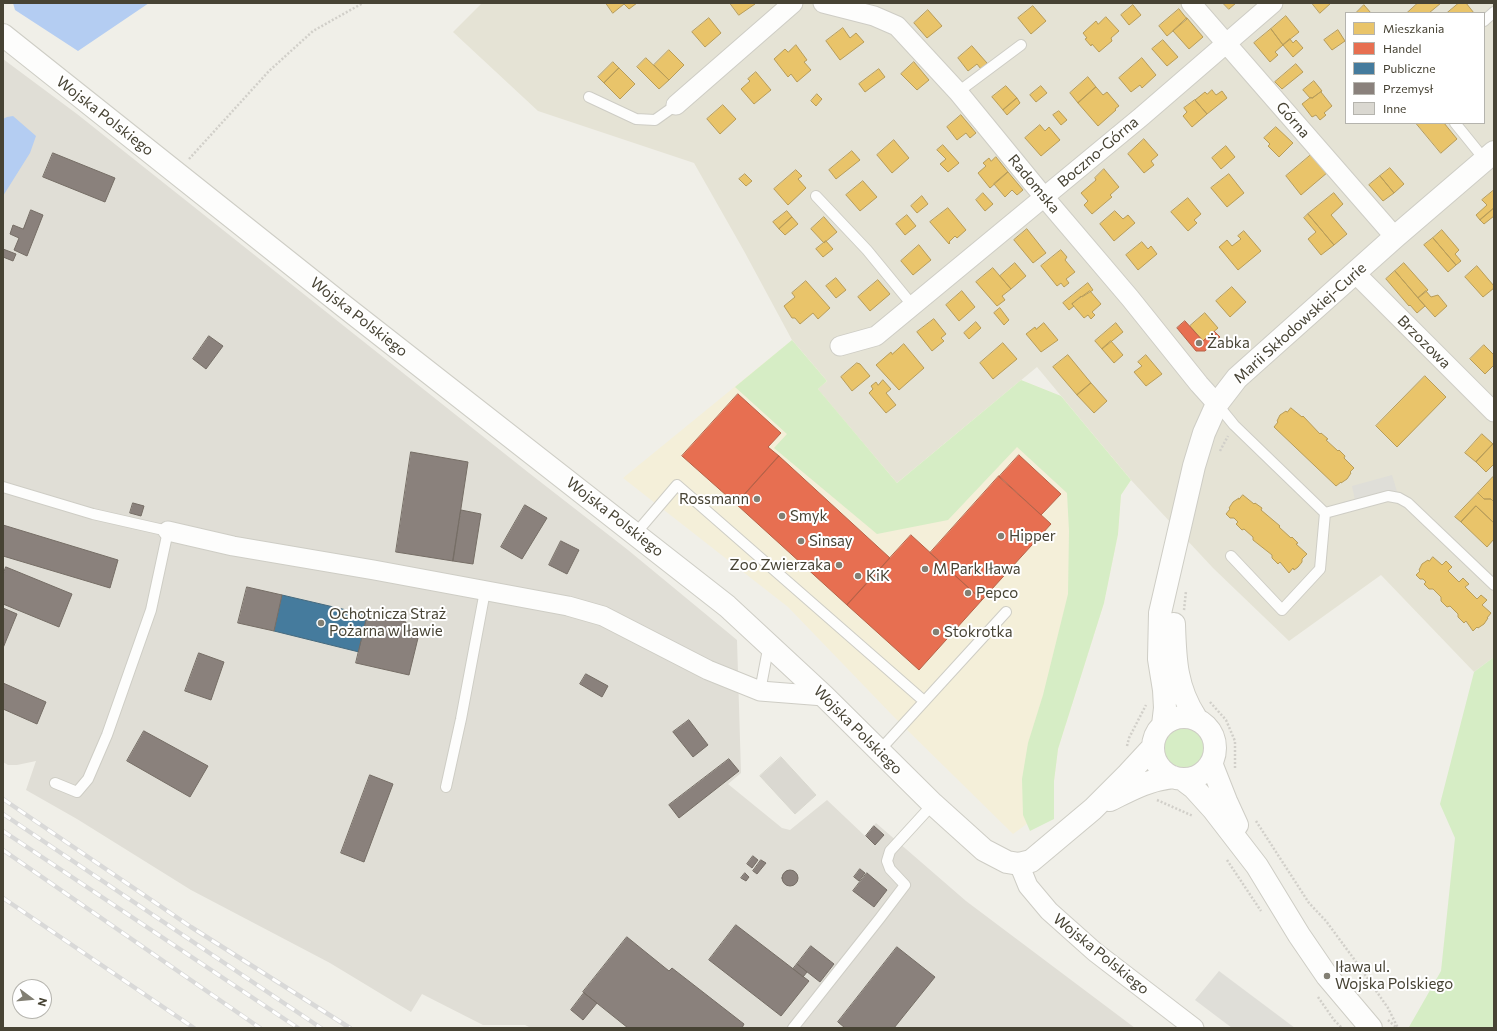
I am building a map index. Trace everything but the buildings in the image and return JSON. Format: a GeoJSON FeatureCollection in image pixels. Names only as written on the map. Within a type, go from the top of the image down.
{"type":"FeatureCollection","features":[{"type":"Feature","properties":{"kind":"street"},"geometry":{"type":"LineString","coordinates":[[676,105],[793,3]]}},
{"type":"Feature","properties":{"kind":"street","name":"Radomska"},"geometry":{"type":"LineString","coordinates":[[823,3],[874,16],[897,26],[958,92],[1217,404]]}},
{"type":"Feature","properties":{"kind":"street","name":"Górna"},"geometry":{"type":"LineString","coordinates":[[1191,3],[1395,237]]}},
{"type":"Feature","properties":{"kind":"street","name":"Boczno-Górna"},"geometry":{"type":"LineString","coordinates":[[840,346],[876,336],[1044,197],[1273,3]]}},
{"type":"Feature","properties":{"kind":"street","name":"Wojska Polskiego"},"geometry":{"type":"LineString","coordinates":[[3,35],[727,606],[824,696],[933,804],[984,850],[1007,862],[1019,864],[1028,886],[1049,911],[1095,952],[1194,1028]]}},
{"type":"Feature","properties":{"kind":"street","name":"Marii Skłodowskiej-Curie"},"geometry":{"type":"LineString","coordinates":[[1162,725],[1165,708],[1159,659],[1160,613],[1194,466],[1204,434],[1217,404],[1237,378],[1395,237],[1490,156]]}},
{"type":"Feature","properties":{"kind":"street","name":"Brzozowa"},"geometry":{"type":"LineString","coordinates":[[1355,273],[1494,412]]}},
{"type":"Feature","properties":{"kind":"street"},"geometry":{"type":"LineString","coordinates":[[168,531],[233,546],[374,570],[568,606],[603,616],[708,670],[760,691],[824,696]]}},
{"type":"Feature","properties":{"kind":"street","name":"Marii Skłodowskiej-Curie"},"geometry":{"type":"LineString","coordinates":[[1172,564],[1174,650],[1179,685],[1187,704],[1196,718]]}},
{"type":"Feature","properties":{"kind":"street"},"geometry":{"type":"LineString","coordinates":[[1093,809],[1135,787],[1156,779],[1178,778],[1191,778],[1199,776],[1206,770],[1211,764],[1215,755],[1216,746],[1210,729],[1196,718],[1187,716],[1178,717],[1162,725],[1154,738],[1154,756],[1158,765],[1165,772],[1178,778],[1194,788],[1213,809],[1257,866]]}},
{"type":"Feature","properties":{"kind":"street"},"geometry":{"type":"LineString","coordinates":[[1019,864],[1031,861],[1093,809],[1153,747]]}},
{"type":"Feature","properties":{"kind":"street"},"geometry":{"type":"LineString","coordinates":[[1211,764],[1226,801],[1257,866],[1299,935],[1327,976],[1379,1024]]}},
{"type":"Feature","properties":{"kind":"lane"},"geometry":{"type":"LineString","coordinates":[[1485,20],[1494,12]]}},
{"type":"Feature","properties":{"kind":"lane"},"geometry":{"type":"LineString","coordinates":[[958,92],[1021,45]]}},
{"type":"Feature","properties":{"kind":"lane"},"geometry":{"type":"LineString","coordinates":[[589,97],[636,119],[655,120],[676,105]]}},
{"type":"Feature","properties":{"kind":"lane"},"geometry":{"type":"LineString","coordinates":[[1456,124],[1490,156]]}},
{"type":"Feature","properties":{"kind":"lane"},"geometry":{"type":"LineString","coordinates":[[816,196],[867,250],[913,306]]}},
{"type":"Feature","properties":{"kind":"lane"},"geometry":{"type":"LineString","coordinates":[[1217,404],[1234,425],[1325,513]]}},
{"type":"Feature","properties":{"kind":"lane"},"geometry":{"type":"LineString","coordinates":[[636,533],[677,486],[924,701]]}},
{"type":"Feature","properties":{"kind":"lane"},"geometry":{"type":"LineString","coordinates":[[3,487],[93,514],[168,531],[151,610],[107,735],[88,778],[77,792],[55,783]]}},
{"type":"Feature","properties":{"kind":"lane"},"geometry":{"type":"LineString","coordinates":[[1325,513],[1388,496],[1399,498],[1408,502],[1494,585]]}},
{"type":"Feature","properties":{"kind":"lane"},"geometry":{"type":"LineString","coordinates":[[1231,556],[1282,610],[1320,568],[1325,513]]}},
{"type":"Feature","properties":{"kind":"lane"},"geometry":{"type":"LineString","coordinates":[[446,787],[461,719],[485,591]]}},
{"type":"Feature","properties":{"kind":"lane"},"geometry":{"type":"LineString","coordinates":[[879,751],[1006,612]]}},
{"type":"Feature","properties":{"kind":"lane"},"geometry":{"type":"LineString","coordinates":[[760,691],[769,644]]}},
{"type":"Feature","properties":{"kind":"lane"},"geometry":{"type":"LineString","coordinates":[[793,1028],[880,918],[904,885],[890,869],[887,861],[890,851],[933,804]]}},
{"type":"Feature","properties":{"kind":"path"},"geometry":{"type":"LineString","coordinates":[[176,172],[269,71],[313,31],[363,3]]}},
{"type":"Feature","properties":{"kind":"path"},"geometry":{"type":"LineString","coordinates":[[1219,452],[1234,425]]}},
{"type":"Feature","properties":{"kind":"path"},"geometry":{"type":"LineString","coordinates":[[1184,615],[1186,590]]}},
{"type":"Feature","properties":{"kind":"path"},"geometry":{"type":"LineString","coordinates":[[1135,787],[1141,793],[1199,818]]}},
{"type":"Feature","properties":{"kind":"path"},"geometry":{"type":"LineString","coordinates":[[1224,856],[1262,913]]}},
{"type":"Feature","properties":{"kind":"path"},"geometry":{"type":"LineString","coordinates":[[1307,907],[1309,903],[1326,920],[1388,1008],[1397,1028]]}},
{"type":"Feature","properties":{"kind":"path"},"geometry":{"type":"LineString","coordinates":[[1316,994],[1334,1020],[1342,1028]]}},
{"type":"Feature","properties":{"kind":"path"},"geometry":{"type":"LineString","coordinates":[[1379,1024],[1397,1028]]}},
{"type":"Feature","properties":{"kind":"shaded area"},"geometry":{"type":"Polygon","coordinates":[[[482,3],[1494,3],[1494,657],[1474,672],[1381,575],[1289,641],[1213,568],[1131,480],[1037,367],[897,483],[817,389],[827,381],[792,340],[694,163],[538,111],[453,32],[482,3]]]}},
{"type":"Feature","properties":{"kind":"shaded area"},"geometry":{"type":"Polygon","coordinates":[[[3,59],[77,114],[628,550],[737,640],[741,773],[728,784],[782,828],[790,830],[827,800],[865,836],[876,823],[966,901],[1135,1028],[531,1028],[525,1025],[483,1025],[422,994],[411,1012],[330,963],[191,890],[77,819],[26,790],[36,761],[17,765],[8,765],[3,762],[3,59]]]}},
{"type":"Feature","properties":{"kind":"shaded area","name":"M Park Iława"},"geometry":{"type":"Polygon","coordinates":[[[792,340],[827,381],[818,389],[897,483],[1021,380],[1061,396],[1131,480],[1121,495],[1118,534],[1104,603],[1058,749],[1054,781],[1054,804],[1013,834],[895,718],[788,607],[623,478],[792,340]]]}},
{"type":"Feature","properties":{"kind":"shaded area"},"geometry":{"type":"Polygon","coordinates":[[[1392,475],[1399,498],[1356,505],[1352,486],[1392,475]]]}},
{"type":"Feature","properties":{"kind":"shaded area"},"geometry":{"type":"Polygon","coordinates":[[[1219,971],[1295,1028],[1232,1028],[1195,1000],[1219,971]]]}},
{"type":"Feature","properties":{"kind":"green space"},"geometry":{"type":"Polygon","coordinates":[[[792,340],[827,381],[818,389],[897,483],[1021,380],[1061,396],[1131,480],[1121,495],[1118,534],[1104,603],[1058,749],[1054,781],[1054,819],[1030,831],[1023,815],[1022,779],[1028,743],[1043,695],[1068,594],[1069,531],[1067,493],[1017,447],[948,520],[877,534],[774,448],[787,434],[735,387],[792,340]]]}},
{"type":"Feature","properties":{"kind":"green space"},"geometry":{"type":"Polygon","coordinates":[[[1494,657],[1494,1028],[1410,1028],[1409,1027],[1441,971],[1455,838],[1440,804],[1474,672],[1494,657]]]}},
{"type":"Feature","properties":{"kind":"green space"},"geometry":{"type":"Polygon","coordinates":[[[1184,727],[1199,733],[1205,748],[1199,763],[1184,769],[1169,763],[1163,748],[1169,733],[1184,727]]]}},
{"type":"Feature","properties":{"kind":"water"},"geometry":{"type":"Polygon","coordinates":[[[13,3],[149,3],[78,51],[15,10],[13,3]]]}},
{"type":"Feature","properties":{"kind":"water"},"geometry":{"type":"Polygon","coordinates":[[[13,116],[36,136],[30,153],[3,196],[3,119],[13,116]]]}},
{"type":"Feature","properties":{"kind":"railway"},"geometry":{"type":"LineString","coordinates":[[3,799],[191,927],[350,1028]]}},
{"type":"Feature","properties":{"kind":"railway"},"geometry":{"type":"LineString","coordinates":[[3,814],[321,1028]]}},
{"type":"Feature","properties":{"kind":"railway"},"geometry":{"type":"LineString","coordinates":[[3,831],[298,1028]]}},
{"type":"Feature","properties":{"kind":"railway"},"geometry":{"type":"LineString","coordinates":[[3,850],[260,1028]]}},
{"type":"Feature","properties":{"kind":"railway"},"geometry":{"type":"LineString","coordinates":[[3,898],[194,1028]]}},
{"type":"Feature","properties":{"kind":"place","name":"Żabka"},"geometry":{"type":"Point","coordinates":[1199,343]}},
{"type":"Feature","properties":{"kind":"place","name":"Rossmann"},"geometry":{"type":"Point","coordinates":[757,499]}},
{"type":"Feature","properties":{"kind":"place","name":"Smyk"},"geometry":{"type":"Point","coordinates":[782,516]}},
{"type":"Feature","properties":{"kind":"place","name":"Hipper"},"geometry":{"type":"Point","coordinates":[1001,536]}},
{"type":"Feature","properties":{"kind":"place","name":"Sinsay"},"geometry":{"type":"Point","coordinates":[801,541]}},
{"type":"Feature","properties":{"kind":"place","name":"Zoo Zwierzaka"},"geometry":{"type":"Point","coordinates":[839,565]}},
{"type":"Feature","properties":{"kind":"place","name":"M Park Iława"},"geometry":{"type":"Point","coordinates":[925,569]}},
{"type":"Feature","properties":{"kind":"place","name":"KiK"},"geometry":{"type":"Point","coordinates":[858,576]}},
{"type":"Feature","properties":{"kind":"place","name":"Pepco"},"geometry":{"type":"Point","coordinates":[968,593]}},
{"type":"Feature","properties":{"kind":"place","name":"Ochotnicza Straż Pożarna w Iławie"},"geometry":{"type":"Point","coordinates":[321,623]}},
{"type":"Feature","properties":{"kind":"place","name":"Stokrotka"},"geometry":{"type":"Point","coordinates":[936,632]}},
{"type":"Feature","properties":{"kind":"place","name":"Iława ul. Wojska Polskiego"},"geometry":{"type":"Point","coordinates":[1327,976]}}]}
